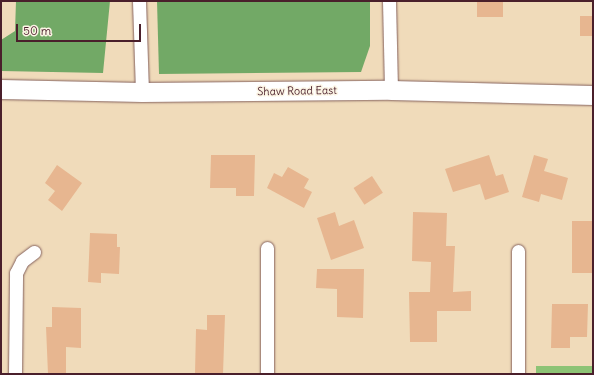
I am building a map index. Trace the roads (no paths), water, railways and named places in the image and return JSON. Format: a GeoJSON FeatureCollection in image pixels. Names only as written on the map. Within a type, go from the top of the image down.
{"type":"FeatureCollection","features":[{"type":"Feature","properties":{"kind":"main road","name":"Shaw Road East"},"geometry":{"type":"LineString","coordinates":[[1,89],[142,92],[391,90],[593,94]]}},
{"type":"Feature","properties":{"kind":"street"},"geometry":{"type":"LineString","coordinates":[[139,1],[142,92]]}},
{"type":"Feature","properties":{"kind":"street"},"geometry":{"type":"LineString","coordinates":[[389,1],[391,90]]}},
{"type":"Feature","properties":{"kind":"street"},"geometry":{"type":"LineString","coordinates":[[267,248],[267,374]]}},
{"type":"Feature","properties":{"kind":"street"},"geometry":{"type":"LineString","coordinates":[[15,374],[16,273],[22,261],[34,252]]}},
{"type":"Feature","properties":{"kind":"street"},"geometry":{"type":"LineString","coordinates":[[518,252],[518,374]]}}]}
